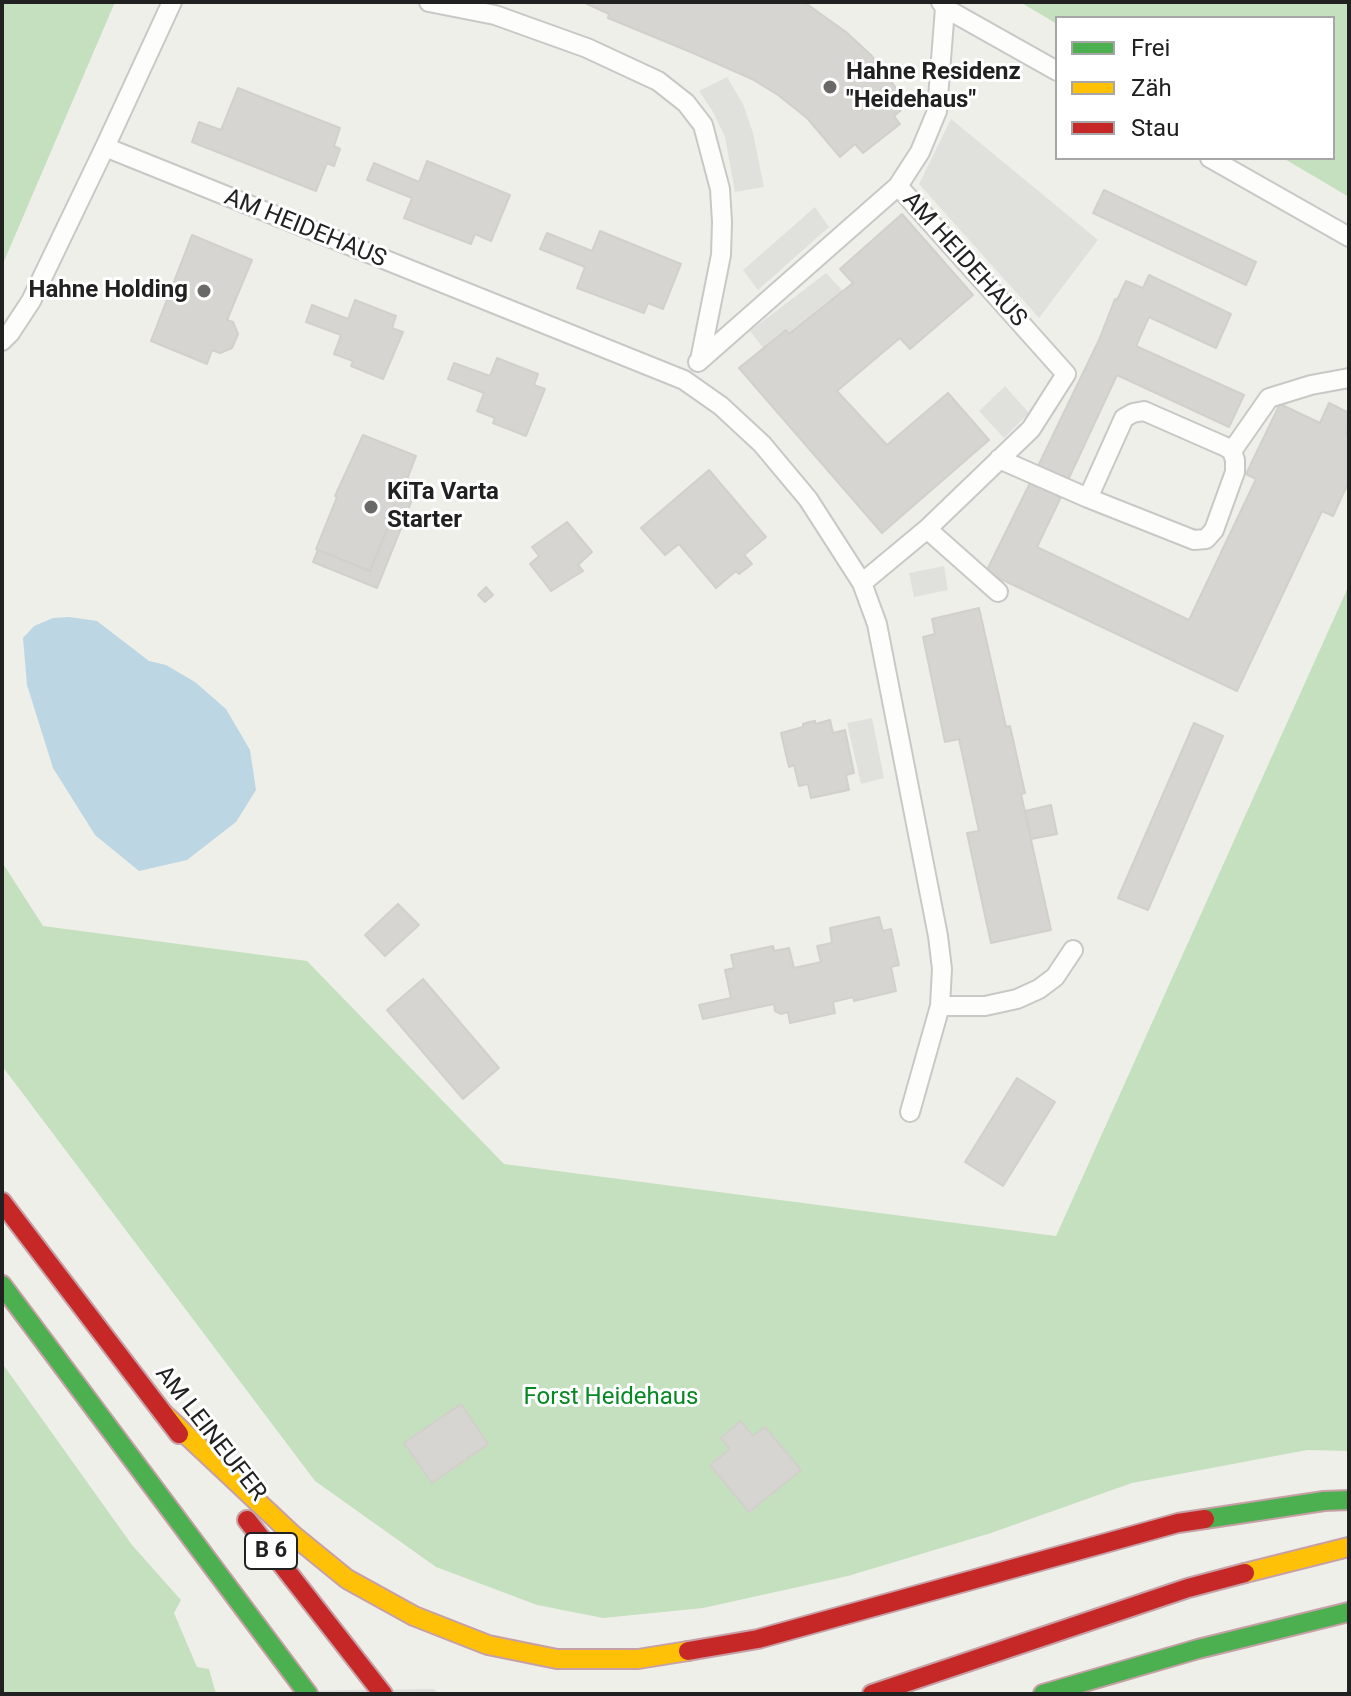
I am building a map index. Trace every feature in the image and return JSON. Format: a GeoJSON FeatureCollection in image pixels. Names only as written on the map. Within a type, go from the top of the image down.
{"type":"FeatureCollection","features":[{"type":"Feature","properties":{"kind":"highway","name":"AM LEINEUFER"},"geometry":{"type":"LineString","coordinates":[[2,1202],[382,1692]]}},
{"type":"Feature","properties":{"kind":"highway","name":"B 6"},"geometry":{"type":"LineString","coordinates":[[2,1285],[307,1692]]}},
{"type":"Feature","properties":{"kind":"highway"},"geometry":{"type":"LineString","coordinates":[[2,1315],[112,1433]]}},
{"type":"Feature","properties":{"kind":"highway"},"geometry":{"type":"LineString","coordinates":[[162,1412],[293,1535],[347,1579],[414,1616],[488,1645],[557,1659],[638,1659],[758,1639],[1178,1523],[1349,1500]]}},
{"type":"Feature","properties":{"kind":"highway"},"geometry":{"type":"LineString","coordinates":[[872,1694],[1188,1588],[1349,1547]]}},
{"type":"Feature","properties":{"kind":"highway"},"geometry":{"type":"LineString","coordinates":[[1043,1694],[1198,1649],[1349,1612]]}},
{"type":"Feature","properties":{"kind":"lane"},"geometry":{"type":"LineString","coordinates":[[2,341],[31,301],[172,2]]}},
{"type":"Feature","properties":{"kind":"lane","name":"AM HEIDEHAUS"},"geometry":{"type":"LineString","coordinates":[[429,2],[495,15],[587,48],[658,81],[686,103],[703,125],[720,189],[722,222],[721,255],[700,360]]}},
{"type":"Feature","properties":{"kind":"lane"},"geometry":{"type":"LineString","coordinates":[[898,186],[920,152],[937,111],[943,5],[1055,70]]}},
{"type":"Feature","properties":{"kind":"lane","name":"AM HEIDEHAUS"},"geometry":{"type":"LineString","coordinates":[[105,147],[684,380],[721,406],[762,444],[808,499],[846,554],[862,583],[877,624],[938,936],[942,969],[940,1006],[910,1112]]}},
{"type":"Feature","properties":{"kind":"lane"},"geometry":{"type":"LineString","coordinates":[[1214,160],[1349,237]]}},
{"type":"Feature","properties":{"kind":"lane","name":"AM HEIDEHAUS"},"geometry":{"type":"LineString","coordinates":[[684,380],[700,360],[898,186],[1066,374],[1031,429],[927,529],[862,583]]}},
{"type":"Feature","properties":{"kind":"lane"},"geometry":{"type":"LineString","coordinates":[[1232,451],[1269,398],[1311,385],[1349,378]]}},
{"type":"Feature","properties":{"kind":"lane"},"geometry":{"type":"LineString","coordinates":[[999,459],[1088,498],[1194,540],[1206,539],[1214,530],[1235,472],[1235,460],[1232,451],[1144,411],[1133,413],[1124,418],[1088,498]]}},
{"type":"Feature","properties":{"kind":"lane"},"geometry":{"type":"LineString","coordinates":[[927,529],[998,592]]}},
{"type":"Feature","properties":{"kind":"lane"},"geometry":{"type":"LineString","coordinates":[[940,1006],[985,1006],[1017,999],[1055,977],[1073,950]]}},
{"type":"Feature","properties":{"kind":"green space"},"geometry":{"type":"Polygon","coordinates":[[[2,2],[115,2],[2,266],[2,2]]]}},
{"type":"Feature","properties":{"kind":"green space"},"geometry":{"type":"Polygon","coordinates":[[[1020,2],[1349,2],[1349,197],[1286,160],[1335,160],[1335,16],[1055,16],[1055,23],[1020,2]]]}},
{"type":"Feature","properties":{"kind":"green space","name":"Forst Heidehaus"},"geometry":{"type":"Polygon","coordinates":[[[1349,585],[1349,1451],[1307,1450],[1132,1483],[991,1533],[848,1576],[703,1608],[603,1618],[537,1605],[436,1567],[315,1481],[2,1066],[2,862],[43,926],[307,961],[504,1164],[1056,1236],[1349,585]]]}},
{"type":"Feature","properties":{"kind":"green space"},"geometry":{"type":"Polygon","coordinates":[[[2,1363],[132,1545],[181,1600],[174,1613],[197,1667],[209,1669],[216,1694],[2,1694],[2,1363]]]}},
{"type":"Feature","properties":{"kind":"shaded area"},"geometry":{"type":"Polygon","coordinates":[[[727,77],[743,104],[753,133],[764,187],[735,192],[725,137],[699,91],[727,77]]]}},
{"type":"Feature","properties":{"kind":"shaded area"},"geometry":{"type":"Polygon","coordinates":[[[951,119],[1098,240],[1039,318],[919,184],[951,119]]]}},
{"type":"Feature","properties":{"kind":"shaded area"},"geometry":{"type":"Polygon","coordinates":[[[815,207],[829,227],[758,290],[743,270],[815,207]]]}},
{"type":"Feature","properties":{"kind":"shaded area"},"geometry":{"type":"Polygon","coordinates":[[[826,273],[843,291],[789,334],[786,330],[764,349],[750,331],[826,273]]]}},
{"type":"Feature","properties":{"kind":"shaded area"},"geometry":{"type":"Polygon","coordinates":[[[1005,386],[1029,413],[1004,438],[979,411],[1005,386]]]}},
{"type":"Feature","properties":{"kind":"shaded area"},"geometry":{"type":"Polygon","coordinates":[[[944,566],[948,590],[914,597],[909,573],[944,566]]]}},
{"type":"Feature","properties":{"kind":"shaded area"},"geometry":{"type":"Polygon","coordinates":[[[872,718],[884,778],[861,784],[847,723],[872,718]]]}},
{"type":"Feature","properties":{"kind":"water"},"geometry":{"type":"Polygon","coordinates":[[[53,618],[97,621],[149,661],[166,665],[195,682],[226,709],[250,750],[256,790],[236,822],[187,860],[139,871],[95,835],[53,768],[27,685],[23,638],[34,626],[53,618]]]}},
{"type":"Feature","properties":{"kind":"pier"},"geometry":{"type":"Polygon","coordinates":[[[434,1689],[438,1694],[243,1693],[342,1690],[434,1689]]]}},
{"type":"Feature","properties":{"kind":"building","name":"Hahne Residenz \"Heidehaus\""},"geometry":{"type":"Polygon","coordinates":[[[583,2],[804,2],[846,32],[872,56],[908,104],[894,116],[900,124],[863,153],[855,144],[840,157],[807,118],[752,79],[608,18],[609,14],[583,2]]]}},
{"type":"Feature","properties":{"kind":"building"},"geometry":{"type":"Polygon","coordinates":[[[238,88],[340,128],[334,146],[340,149],[334,166],[327,163],[316,191],[192,142],[199,122],[221,130],[238,88]]]}},
{"type":"Feature","properties":{"kind":"building"},"geometry":{"type":"Polygon","coordinates":[[[427,161],[510,195],[491,241],[475,234],[471,244],[404,218],[412,198],[367,180],[374,163],[419,182],[427,161]]]}},
{"type":"Feature","properties":{"kind":"building"},"geometry":{"type":"Polygon","coordinates":[[[1104,190],[1256,262],[1246,285],[1093,213],[1104,190]]]}},
{"type":"Feature","properties":{"kind":"building"},"geometry":{"type":"Polygon","coordinates":[[[902,214],[973,295],[910,349],[900,338],[837,391],[887,445],[948,393],[989,440],[882,533],[739,368],[786,330],[789,334],[853,283],[840,269],[902,214]]]}},
{"type":"Feature","properties":{"kind":"building"},"geometry":{"type":"Polygon","coordinates":[[[600,231],[681,264],[663,309],[648,303],[644,313],[577,288],[585,267],[540,249],[547,233],[592,251],[600,231]]]}},
{"type":"Feature","properties":{"kind":"building"},"geometry":{"type":"Polygon","coordinates":[[[192,235],[252,260],[227,320],[233,322],[238,334],[232,348],[220,353],[212,350],[207,364],[151,341],[192,235]]]}},
{"type":"Feature","properties":{"kind":"building"},"geometry":{"type":"Polygon","coordinates":[[[1149,275],[1231,314],[1216,348],[1149,317],[1136,346],[1244,395],[1229,427],[1117,375],[1068,480],[1038,466],[1099,340],[1115,299],[1126,281],[1143,288],[1149,275]]]}},
{"type":"Feature","properties":{"kind":"building"},"geometry":{"type":"Polygon","coordinates":[[[355,300],[396,316],[392,328],[403,332],[383,379],[351,366],[353,361],[334,354],[341,335],[306,322],[312,305],[348,319],[355,300]]]}},
{"type":"Feature","properties":{"kind":"building"},"geometry":{"type":"Polygon","coordinates":[[[497,358],[538,374],[534,385],[545,389],[526,436],[493,423],[495,418],[477,411],[484,393],[448,379],[454,363],[490,376],[497,358]]]}},
{"type":"Feature","properties":{"kind":"building"},"geometry":{"type":"Polygon","coordinates":[[[1329,403],[1349,413],[1346,435],[1349,436],[1349,481],[1333,516],[1322,511],[1237,691],[986,572],[1030,483],[1061,497],[1037,547],[1189,620],[1256,479],[1246,474],[1280,404],[1320,423],[1329,403]]]}},
{"type":"Feature","properties":{"kind":"building","name":"KiTa Varta Starter"},"geometry":{"type":"Polygon","coordinates":[[[363,435],[416,456],[405,485],[416,489],[404,521],[392,517],[370,571],[316,549],[335,496],[363,435]]]}},
{"type":"Feature","properties":{"kind":"building"},"geometry":{"type":"Polygon","coordinates":[[[709,470],[766,537],[744,555],[752,564],[739,574],[736,571],[716,588],[679,544],[665,555],[641,528],[709,470]]]}},
{"type":"Feature","properties":{"kind":"building"},"geometry":{"type":"Polygon","coordinates":[[[392,517],[404,521],[377,588],[313,562],[318,550],[370,571],[392,517]]]}},
{"type":"Feature","properties":{"kind":"building"},"geometry":{"type":"Polygon","coordinates":[[[567,522],[592,552],[578,565],[583,571],[551,591],[530,564],[539,556],[532,547],[567,522]]]}},
{"type":"Feature","properties":{"kind":"building"},"geometry":{"type":"Polygon","coordinates":[[[486,587],[493,595],[485,602],[478,595],[486,587]]]}},
{"type":"Feature","properties":{"kind":"building"},"geometry":{"type":"Polygon","coordinates":[[[979,608],[1006,727],[1010,726],[1025,793],[1021,794],[1051,930],[991,943],[967,833],[979,831],[959,739],[945,742],[923,637],[935,634],[932,619],[979,608]]]}},
{"type":"Feature","properties":{"kind":"building"},"geometry":{"type":"Polygon","coordinates":[[[830,720],[833,733],[845,730],[854,773],[846,775],[849,790],[811,798],[808,784],[799,786],[794,765],[789,767],[781,733],[803,727],[809,722],[815,721],[815,724],[830,720]]]}},
{"type":"Feature","properties":{"kind":"building"},"geometry":{"type":"Polygon","coordinates":[[[1194,723],[1223,736],[1148,910],[1118,898],[1194,723]]]}},
{"type":"Feature","properties":{"kind":"building"},"geometry":{"type":"Polygon","coordinates":[[[1051,805],[1057,834],[1031,839],[1025,811],[1051,805]]]}},
{"type":"Feature","properties":{"kind":"building"},"geometry":{"type":"Polygon","coordinates":[[[398,904],[419,925],[385,956],[365,935],[398,904]]]}},
{"type":"Feature","properties":{"kind":"building"},"geometry":{"type":"Polygon","coordinates":[[[879,917],[883,931],[891,929],[899,965],[891,967],[896,991],[854,1001],[853,997],[833,1002],[835,1013],[790,1023],[788,1012],[781,1014],[775,1011],[774,1004],[703,1019],[699,1005],[731,998],[725,970],[734,968],[731,955],[773,946],[774,951],[789,948],[794,968],[821,962],[817,946],[832,943],[830,928],[879,917]]]}},
{"type":"Feature","properties":{"kind":"building"},"geometry":{"type":"Polygon","coordinates":[[[423,979],[499,1068],[463,1099],[387,1010],[423,979]]]}},
{"type":"Feature","properties":{"kind":"building"},"geometry":{"type":"Polygon","coordinates":[[[1017,1078],[1055,1102],[1003,1186],[965,1162],[1017,1078]]]}},
{"type":"Feature","properties":{"kind":"building"},"geometry":{"type":"Polygon","coordinates":[[[461,1404],[488,1444],[432,1483],[404,1443],[461,1404]]]}},
{"type":"Feature","properties":{"kind":"building"},"geometry":{"type":"Polygon","coordinates":[[[741,1421],[753,1436],[765,1427],[801,1470],[749,1512],[710,1465],[730,1449],[721,1438],[741,1421]]]}},
{"type":"Feature","properties":{"kind":"traffic: fast"},"geometry":{"type":"LineString","coordinates":[[2,1285],[308,1694]]}},
{"type":"Feature","properties":{"kind":"traffic: fast"},"geometry":{"type":"LineString","coordinates":[[1205,1519],[1349,1500]]}},
{"type":"Feature","properties":{"kind":"traffic: fast"},"geometry":{"type":"LineString","coordinates":[[1043,1694],[1198,1649],[1349,1612]]}},
{"type":"Feature","properties":{"kind":"traffic: slow"},"geometry":{"type":"LineString","coordinates":[[162,1412],[293,1535],[347,1579],[414,1616],[488,1645],[557,1659],[638,1659],[688,1651]]}},
{"type":"Feature","properties":{"kind":"traffic: slow"},"geometry":{"type":"LineString","coordinates":[[1245,1573],[1349,1547]]}},
{"type":"Feature","properties":{"kind":"traffic: jam"},"geometry":{"type":"LineString","coordinates":[[2,1202],[179,1434]]}},
{"type":"Feature","properties":{"kind":"traffic: jam"},"geometry":{"type":"LineString","coordinates":[[688,1651],[758,1639],[1178,1523],[1205,1519]]}},
{"type":"Feature","properties":{"kind":"traffic: jam"},"geometry":{"type":"LineString","coordinates":[[247,1520],[383,1694]]}},
{"type":"Feature","properties":{"kind":"traffic: jam"},"geometry":{"type":"LineString","coordinates":[[872,1694],[1188,1588],[1245,1573]]}},
{"type":"Feature","properties":{"kind":"place","name":"Hahne Residenz \"Heidehaus\""},"geometry":{"type":"Point","coordinates":[830,87]}},
{"type":"Feature","properties":{"kind":"place","name":"Hahne Holding"},"geometry":{"type":"Point","coordinates":[204,291]}},
{"type":"Feature","properties":{"kind":"place","name":"KiTa Varta Starter"},"geometry":{"type":"Point","coordinates":[371,507]}}]}
